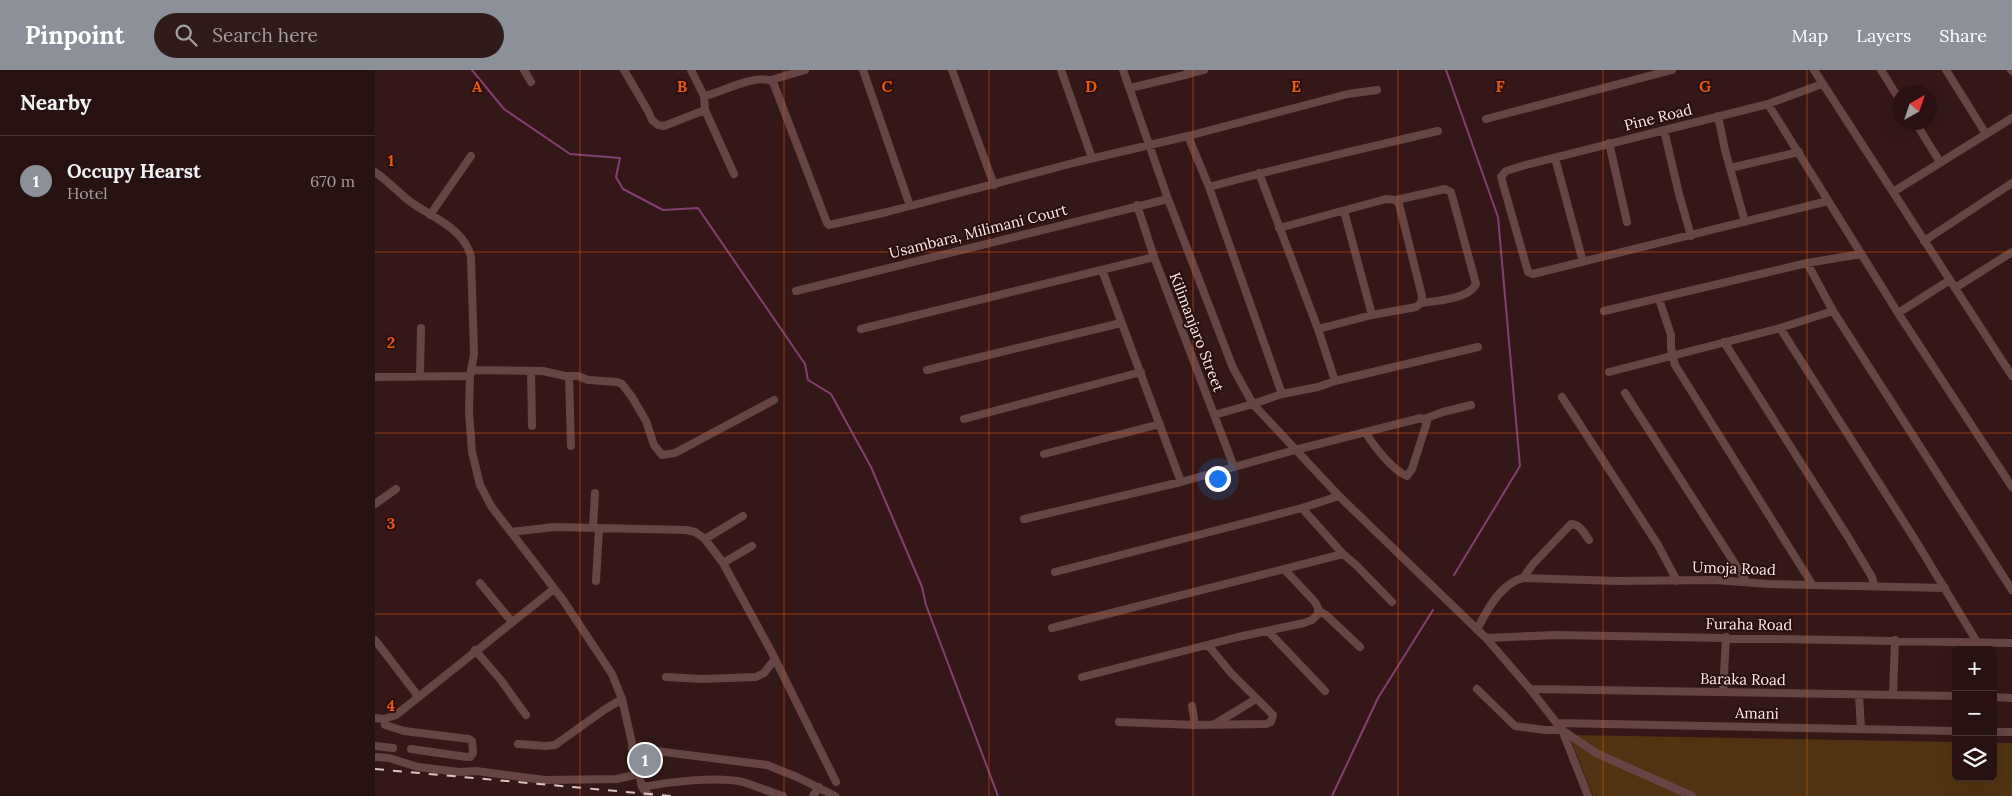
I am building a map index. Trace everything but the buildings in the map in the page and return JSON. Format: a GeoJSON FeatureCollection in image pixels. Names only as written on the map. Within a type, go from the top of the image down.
{"type":"FeatureCollection","features":[{"type":"Feature","properties":{"kind":"street"},"geometry":{"type":"LineString","coordinates":[[524,70],[531,82]]}},
{"type":"Feature","properties":{"kind":"street"},"geometry":{"type":"LineString","coordinates":[[624,70],[646,106],[652,120],[658,125],[664,126],[705,110]]}},
{"type":"Feature","properties":{"kind":"street"},"geometry":{"type":"LineString","coordinates":[[691,70],[703,96],[705,110],[734,174]]}},
{"type":"Feature","properties":{"kind":"street"},"geometry":{"type":"LineString","coordinates":[[703,96],[720,92],[732,86],[758,80],[771,80],[805,70]]}},
{"type":"Feature","properties":{"kind":"street"},"geometry":{"type":"LineString","coordinates":[[863,70],[911,206]]}},
{"type":"Feature","properties":{"kind":"street"},"geometry":{"type":"LineString","coordinates":[[952,70],[994,185]]}},
{"type":"Feature","properties":{"kind":"street"},"geometry":{"type":"LineString","coordinates":[[1061,70],[1092,158]]}},
{"type":"Feature","properties":{"kind":"street"},"geometry":{"type":"LineString","coordinates":[[1123,70],[1168,199],[1233,368],[1253,404],[1339,496],[1486,638],[1560,727],[1595,753],[1692,796]]}},
{"type":"Feature","properties":{"kind":"street"},"geometry":{"type":"LineString","coordinates":[[1130,88],[1188,72],[1204,70]]}},
{"type":"Feature","properties":{"kind":"street"},"geometry":{"type":"LineString","coordinates":[[1486,119],[1672,70]]}},
{"type":"Feature","properties":{"kind":"street"},"geometry":{"type":"LineString","coordinates":[[1813,70],[2012,376]]}},
{"type":"Feature","properties":{"kind":"street"},"geometry":{"type":"LineString","coordinates":[[1881,70],[1892,88]]}},
{"type":"Feature","properties":{"kind":"street"},"geometry":{"type":"LineString","coordinates":[[1946,70],[1986,134]]}},
{"type":"Feature","properties":{"kind":"street"},"geometry":{"type":"LineString","coordinates":[[771,80],[827,224],[851,221],[1348,94],[1377,90]]}},
{"type":"Feature","properties":{"kind":"street","name":"Pine Road"},"geometry":{"type":"LineString","coordinates":[[1583,262],[1533,274],[1528,272],[1501,178],[1506,171],[1609,143],[1768,104],[1823,84]]}},
{"type":"Feature","properties":{"kind":"street"},"geometry":{"type":"LineString","coordinates":[[1768,104],[1898,313],[2012,487]]}},
{"type":"Feature","properties":{"kind":"street"},"geometry":{"type":"LineString","coordinates":[[1718,116],[1745,222]]}},
{"type":"Feature","properties":{"kind":"street"},"geometry":{"type":"LineString","coordinates":[[1893,192],[2012,118]]}},
{"type":"Feature","properties":{"kind":"street"},"geometry":{"type":"LineString","coordinates":[[1664,130],[1691,236]]}},
{"type":"Feature","properties":{"kind":"street"},"geometry":{"type":"LineString","coordinates":[[1920,130],[1940,162]]}},
{"type":"Feature","properties":{"kind":"street"},"geometry":{"type":"LineString","coordinates":[[1209,187],[1259,173],[1439,131]]}},
{"type":"Feature","properties":{"kind":"street"},"geometry":{"type":"LineString","coordinates":[[1188,136],[1209,187],[1282,394]]}},
{"type":"Feature","properties":{"kind":"street"},"geometry":{"type":"LineString","coordinates":[[1609,143],[1627,222]]}},
{"type":"Feature","properties":{"kind":"street"},"geometry":{"type":"LineString","coordinates":[[1730,168],[1799,152]]}},
{"type":"Feature","properties":{"kind":"street"},"geometry":{"type":"LineString","coordinates":[[430,215],[471,156]]}},
{"type":"Feature","properties":{"kind":"street"},"geometry":{"type":"LineString","coordinates":[[1555,158],[1583,262],[1828,201]]}},
{"type":"Feature","properties":{"kind":"street"},"geometry":{"type":"LineString","coordinates":[[375,172],[409,200],[457,233],[469,249],[474,354],[471,373],[471,443],[480,486],[491,506],[554,588],[612,674],[622,699],[642,788],[649,796]]}},
{"type":"Feature","properties":{"kind":"street"},"geometry":{"type":"LineString","coordinates":[[1259,173],[1318,329],[1335,381]]}},
{"type":"Feature","properties":{"kind":"street"},"geometry":{"type":"LineString","coordinates":[[1924,240],[2012,183]]}},
{"type":"Feature","properties":{"kind":"street"},"geometry":{"type":"LineString","coordinates":[[1279,228],[1386,199],[1397,200],[1445,189],[1451,192],[1476,284],[1473,290],[1453,298],[1421,302]]}},
{"type":"Feature","properties":{"kind":"street","name":"Usambara, Milimani Court"},"geometry":{"type":"LineString","coordinates":[[796,290],[1137,205],[1168,199]]}},
{"type":"Feature","properties":{"kind":"street"},"geometry":{"type":"LineString","coordinates":[[1318,329],[1372,315],[1416,307],[1421,302],[1422,296],[1397,200]]}},
{"type":"Feature","properties":{"kind":"street","name":"Kilimanjaro Street"},"geometry":{"type":"LineString","coordinates":[[1137,205],[1154,257],[1234,467]]}},
{"type":"Feature","properties":{"kind":"street"},"geometry":{"type":"LineString","coordinates":[[1344,211],[1372,315]]}},
{"type":"Feature","properties":{"kind":"street"},"geometry":{"type":"LineString","coordinates":[[1955,288],[2012,252]]}},
{"type":"Feature","properties":{"kind":"street"},"geometry":{"type":"LineString","coordinates":[[1604,311],[1807,263],[1861,254]]}},
{"type":"Feature","properties":{"kind":"street"},"geometry":{"type":"LineString","coordinates":[[861,329],[1154,257]]}},
{"type":"Feature","properties":{"kind":"street"},"geometry":{"type":"LineString","coordinates":[[1807,263],[1833,311],[2012,590]]}},
{"type":"Feature","properties":{"kind":"street"},"geometry":{"type":"LineString","coordinates":[[1103,270],[1181,482]]}},
{"type":"Feature","properties":{"kind":"street"},"geometry":{"type":"LineString","coordinates":[[1898,313],[1950,280]]}},
{"type":"Feature","properties":{"kind":"street"},"geometry":{"type":"LineString","coordinates":[[1659,299],[1671,335],[1672,356],[1684,382],[1812,584]]}},
{"type":"Feature","properties":{"kind":"street"},"geometry":{"type":"LineString","coordinates":[[1609,372],[1780,328],[1833,311]]}},
{"type":"Feature","properties":{"kind":"street"},"geometry":{"type":"LineString","coordinates":[[927,370],[1121,323]]}},
{"type":"Feature","properties":{"kind":"street"},"geometry":{"type":"LineString","coordinates":[[420,376],[421,328]]}},
{"type":"Feature","properties":{"kind":"street"},"geometry":{"type":"LineString","coordinates":[[1780,328],[1945,588],[1977,642]]}},
{"type":"Feature","properties":{"kind":"street"},"geometry":{"type":"LineString","coordinates":[[1724,342],[1848,537],[1872,577],[1873,585]]}},
{"type":"Feature","properties":{"kind":"street"},"geometry":{"type":"LineString","coordinates":[[1214,415],[1282,394],[1318,388],[1335,381],[1478,347]]}},
{"type":"Feature","properties":{"kind":"street"},"geometry":{"type":"LineString","coordinates":[[531,370],[532,426]]}},
{"type":"Feature","properties":{"kind":"street"},"geometry":{"type":"LineString","coordinates":[[375,377],[531,370],[569,377],[578,376],[588,380],[612,381],[622,384],[646,421],[654,445],[662,455],[675,453],[774,400]]}},
{"type":"Feature","properties":{"kind":"street"},"geometry":{"type":"LineString","coordinates":[[963,419],[1141,372]]}},
{"type":"Feature","properties":{"kind":"street"},"geometry":{"type":"LineString","coordinates":[[569,377],[571,446]]}},
{"type":"Feature","properties":{"kind":"street"},"geometry":{"type":"LineString","coordinates":[[1625,394],[1746,582]]}},
{"type":"Feature","properties":{"kind":"street"},"geometry":{"type":"LineString","coordinates":[[1561,397],[1658,545],[1677,581]]}},
{"type":"Feature","properties":{"kind":"street"},"geometry":{"type":"LineString","coordinates":[[1024,519],[1181,482],[1295,450],[1421,418],[1425,419],[1471,405]]}},
{"type":"Feature","properties":{"kind":"street"},"geometry":{"type":"LineString","coordinates":[[1366,433],[1377,449],[1399,472],[1407,476],[1412,469],[1427,427],[1425,419]]}},
{"type":"Feature","properties":{"kind":"street"},"geometry":{"type":"LineString","coordinates":[[1044,454],[1160,424]]}},
{"type":"Feature","properties":{"kind":"street"},"geometry":{"type":"LineString","coordinates":[[375,504],[397,489]]}},
{"type":"Feature","properties":{"kind":"street"},"geometry":{"type":"LineString","coordinates":[[595,493],[596,581]]}},
{"type":"Feature","properties":{"kind":"street"},"geometry":{"type":"LineString","coordinates":[[1055,572],[1302,508],[1339,496]]}},
{"type":"Feature","properties":{"kind":"street"},"geometry":{"type":"LineString","coordinates":[[1302,508],[1343,554],[1392,602]]}},
{"type":"Feature","properties":{"kind":"street"},"geometry":{"type":"LineString","coordinates":[[705,539],[743,516]]}},
{"type":"Feature","properties":{"kind":"street"},"geometry":{"type":"LineString","coordinates":[[1477,630],[1486,611],[1513,580],[1523,578],[1533,564],[1571,524],[1576,524],[1581,528],[1589,540]]}},
{"type":"Feature","properties":{"kind":"street"},"geometry":{"type":"LineString","coordinates":[[511,532],[542,527],[686,530],[695,532],[705,539],[723,563],[775,659],[836,782]]}},
{"type":"Feature","properties":{"kind":"street"},"geometry":{"type":"LineString","coordinates":[[723,563],[752,546]]}},
{"type":"Feature","properties":{"kind":"street"},"geometry":{"type":"LineString","coordinates":[[1052,628],[1343,554]]}},
{"type":"Feature","properties":{"kind":"street"},"geometry":{"type":"LineString","coordinates":[[1285,570],[1311,596],[1319,611],[1326,615],[1360,647]]}},
{"type":"Feature","properties":{"kind":"street","name":"Umoja Road"},"geometry":{"type":"LineString","coordinates":[[1523,578],[1945,588]]}},
{"type":"Feature","properties":{"kind":"street"},"geometry":{"type":"LineString","coordinates":[[479,584],[512,622]]}},
{"type":"Feature","properties":{"kind":"street"},"geometry":{"type":"LineString","coordinates":[[375,718],[384,719],[396,715],[554,588]]}},
{"type":"Feature","properties":{"kind":"street"},"geometry":{"type":"LineString","coordinates":[[1082,677],[1304,623],[1315,618],[1319,611]]}},
{"type":"Feature","properties":{"kind":"street"},"geometry":{"type":"LineString","coordinates":[[1268,631],[1325,691]]}},
{"type":"Feature","properties":{"kind":"street","name":"Furaha Road"},"geometry":{"type":"LineString","coordinates":[[1486,638],[1556,635],[2012,643]]}},
{"type":"Feature","properties":{"kind":"street"},"geometry":{"type":"LineString","coordinates":[[1723,692],[1726,637]]}},
{"type":"Feature","properties":{"kind":"street"},"geometry":{"type":"LineString","coordinates":[[375,640],[418,696]]}},
{"type":"Feature","properties":{"kind":"street"},"geometry":{"type":"LineString","coordinates":[[1893,694],[1895,640]]}},
{"type":"Feature","properties":{"kind":"street"},"geometry":{"type":"LineString","coordinates":[[1119,722],[1213,725],[1266,724],[1271,722],[1273,715],[1208,646]]}},
{"type":"Feature","properties":{"kind":"street"},"geometry":{"type":"LineString","coordinates":[[475,650],[500,679],[526,715]]}},
{"type":"Feature","properties":{"kind":"street"},"geometry":{"type":"LineString","coordinates":[[665,677],[702,679],[756,677],[764,673],[775,659]]}},
{"type":"Feature","properties":{"kind":"street","name":"Amani"},"geometry":{"type":"LineString","coordinates":[[1477,689],[1515,726],[1952,731]]}},
{"type":"Feature","properties":{"kind":"street","name":"Baraka Road"},"geometry":{"type":"LineString","coordinates":[[1530,689],[1952,696]]}},
{"type":"Feature","properties":{"kind":"street"},"geometry":{"type":"LineString","coordinates":[[1859,695],[1861,729]]}},
{"type":"Feature","properties":{"kind":"street"},"geometry":{"type":"LineString","coordinates":[[1997,697],[2012,698]]}},
{"type":"Feature","properties":{"kind":"street"},"geometry":{"type":"LineString","coordinates":[[517,744],[555,745],[622,699]]}},
{"type":"Feature","properties":{"kind":"street"},"geometry":{"type":"LineString","coordinates":[[1213,725],[1256,699]]}},
{"type":"Feature","properties":{"kind":"street"},"geometry":{"type":"LineString","coordinates":[[1192,706],[1195,725]]}},
{"type":"Feature","properties":{"kind":"street"},"geometry":{"type":"LineString","coordinates":[[384,719],[385,726],[398,730],[469,739],[472,741],[473,753],[470,757],[467,757],[411,749]]}},
{"type":"Feature","properties":{"kind":"street"},"geometry":{"type":"LineString","coordinates":[[1560,727],[1588,796]]}},
{"type":"Feature","properties":{"kind":"street"},"geometry":{"type":"LineString","coordinates":[[1997,732],[2012,732]]}},
{"type":"Feature","properties":{"kind":"street"},"geometry":{"type":"LineString","coordinates":[[375,746],[393,748]]}},
{"type":"Feature","properties":{"kind":"street"},"geometry":{"type":"LineString","coordinates":[[633,748],[761,763],[775,767],[835,796]]}},
{"type":"Feature","properties":{"kind":"street"},"geometry":{"type":"LineString","coordinates":[[375,757],[389,758],[418,767],[459,772],[476,771],[545,780],[617,779],[638,774]]}},
{"type":"Feature","properties":{"kind":"street"},"geometry":{"type":"LineString","coordinates":[[642,788],[696,781],[731,781],[783,796]]}},
{"type":"Feature","properties":{"kind":"street"},"geometry":{"type":"LineString","coordinates":[[813,796],[819,787]]}},
{"type":"Feature","properties":{"kind":"shaded area"},"geometry":{"type":"Polygon","coordinates":[[[1569,735],[1952,742],[1952,781],[1997,781],[1997,743],[2012,743],[2012,796],[1593,796],[1569,735]]]}},
{"type":"Feature","properties":{"kind":"waterway"},"geometry":{"type":"LineString","coordinates":[[472,70],[504,109],[570,154],[620,158],[616,177],[623,189],[663,210],[698,208],[805,364],[808,380],[831,394],[871,467],[922,587],[926,605],[998,796]]}},
{"type":"Feature","properties":{"kind":"waterway"},"geometry":{"type":"LineString","coordinates":[[1446,70],[1498,217],[1520,466],[1454,575]]}},
{"type":"Feature","properties":{"kind":"waterway"},"geometry":{"type":"LineString","coordinates":[[1332,796],[1378,698],[1433,610]]}},
{"type":"Feature","properties":{"kind":"railway"},"geometry":{"type":"LineString","coordinates":[[375,769],[671,796]]}},
{"type":"Feature","properties":{"kind":"place","name":"Occupy Hearst"},"geometry":{"type":"Point","coordinates":[645,760]}}]}
